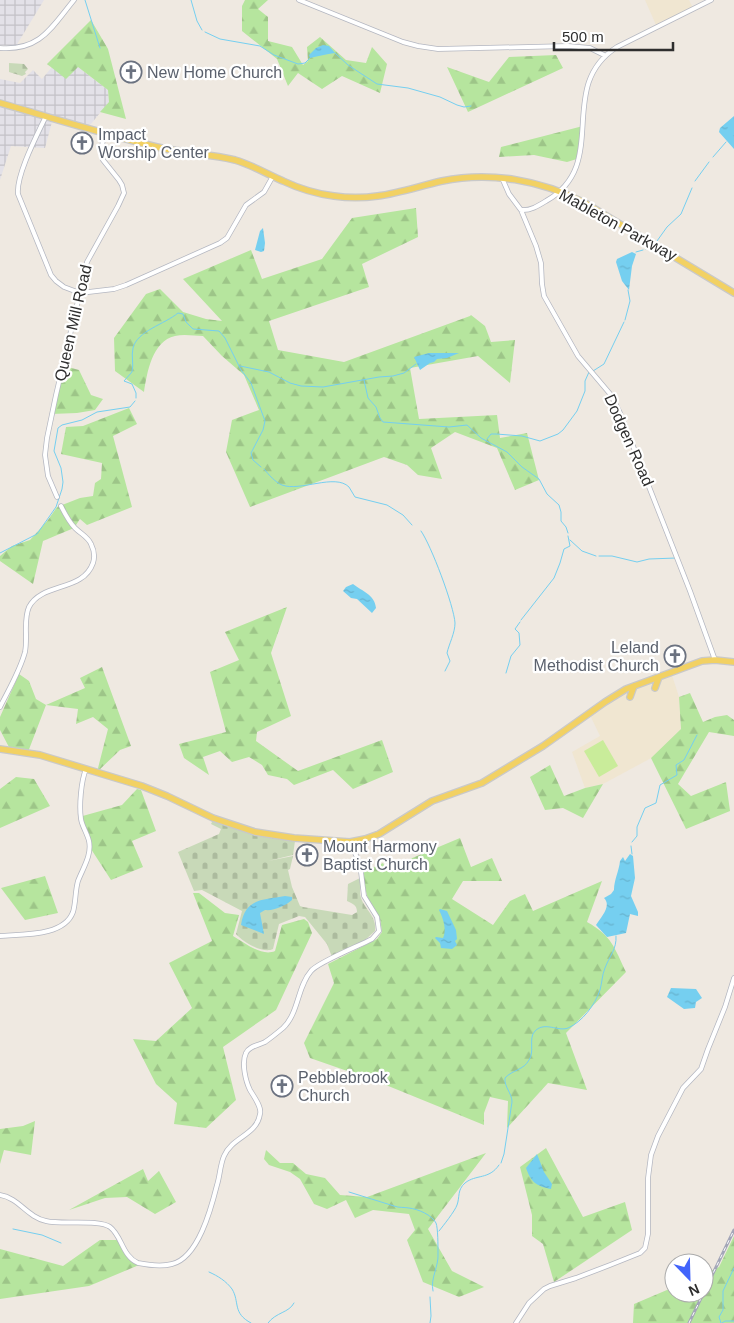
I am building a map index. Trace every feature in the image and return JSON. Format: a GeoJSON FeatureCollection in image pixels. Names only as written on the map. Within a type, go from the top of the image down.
{"type":"FeatureCollection","features":[{"type":"Feature","properties":{"kind":"main road","name":"Mableton Parkway"},"geometry":{"type":"LineString","coordinates":[[0,103],[163,148],[235,160],[309,191],[331,196],[352,198],[395,194],[457,179],[502,178],[525,181],[560,191],[601,212],[734,293]]}},
{"type":"Feature","properties":{"kind":"main road"},"geometry":{"type":"LineString","coordinates":[[552,188],[553,197]]}},
{"type":"Feature","properties":{"kind":"main road"},"geometry":{"type":"LineString","coordinates":[[0,749],[34,754],[152,789],[212,818],[255,832],[294,838],[350,842],[379,834],[432,801],[482,783],[543,746],[626,689],[702,662],[715,660],[734,662]]}},
{"type":"Feature","properties":{"kind":"main road"},"geometry":{"type":"LineString","coordinates":[[655,688],[659,677]]}},
{"type":"Feature","properties":{"kind":"main road"},"geometry":{"type":"LineString","coordinates":[[630,697],[634,686]]}},
{"type":"Feature","properties":{"kind":"street"},"geometry":{"type":"LineString","coordinates":[[0,48],[18,48],[37,41],[50,31],[74,0]]}},
{"type":"Feature","properties":{"kind":"street"},"geometry":{"type":"LineString","coordinates":[[299,0],[380,34],[428,48],[568,46],[590,48],[604,55]]}},
{"type":"Feature","properties":{"kind":"street"},"geometry":{"type":"LineString","coordinates":[[521,210],[528,210],[553,197],[560,191],[578,163],[582,144],[586,86],[592,71],[604,55],[622,44],[711,0]]}},
{"type":"Feature","properties":{"kind":"street"},"geometry":{"type":"LineString","coordinates":[[46,116],[27,158],[18,184],[18,194],[51,276],[64,286],[80,293],[126,285],[220,243],[227,238],[246,205],[264,192],[273,176]]}},
{"type":"Feature","properties":{"kind":"street","name":"Queen Mill Road"},"geometry":{"type":"LineString","coordinates":[[57,497],[47,471],[46,444],[90,256],[124,193],[119,180],[105,164],[102,157],[104,133]]}},
{"type":"Feature","properties":{"kind":"street","name":"Dodgen Road"},"geometry":{"type":"LineString","coordinates":[[502,178],[509,194],[521,210],[539,253],[544,296],[582,362],[616,402],[676,553],[715,660]]}},
{"type":"Feature","properties":{"kind":"street"},"geometry":{"type":"LineString","coordinates":[[0,707],[23,658],[26,640],[26,616],[32,603],[39,596],[83,577],[93,561],[94,555],[90,543],[70,523],[61,506]]}},
{"type":"Feature","properties":{"kind":"street"},"geometry":{"type":"LineString","coordinates":[[0,936],[50,931],[62,924],[74,911],[76,888],[89,854],[89,841],[81,817],[82,781],[86,769]]}},
{"type":"Feature","properties":{"kind":"street"},"geometry":{"type":"LineString","coordinates":[[0,1195],[15,1200],[40,1220],[54,1223],[75,1222],[106,1225],[113,1230],[124,1250],[138,1263],[172,1264],[181,1260],[192,1249],[204,1229],[218,1185],[224,1156],[234,1142],[253,1130],[260,1117],[261,1112],[247,1080],[244,1062],[246,1053],[285,1026],[312,969],[372,939],[379,931],[377,917],[364,896],[360,864],[350,842]]}},
{"type":"Feature","properties":{"kind":"street"},"geometry":{"type":"LineString","coordinates":[[516,1323],[528,1303],[541,1291],[550,1286],[610,1265],[645,1248],[648,1234],[648,1178],[651,1155],[658,1136],[683,1088],[701,1069],[734,978]]}},
{"type":"Feature","properties":{"kind":"shaded area"},"geometry":{"type":"Polygon","coordinates":[[[0,0],[44,0],[16,46],[0,45],[0,0]]]}},
{"type":"Feature","properties":{"kind":"shaded area"},"geometry":{"type":"Polygon","coordinates":[[[645,0],[689,0],[693,8],[656,25],[645,0]]]}},
{"type":"Feature","properties":{"kind":"shaded area"},"geometry":{"type":"Polygon","coordinates":[[[52,67],[66,78],[78,67],[108,90],[109,102],[91,124],[80,126],[53,118],[45,148],[11,146],[0,180],[0,79],[20,83],[33,70],[42,79],[52,67]]]}},
{"type":"Feature","properties":{"kind":"shaded area"},"geometry":{"type":"Polygon","coordinates":[[[671,672],[679,697],[681,729],[655,756],[603,784],[585,788],[572,752],[600,736],[589,713],[626,689],[671,672]]]}},
{"type":"Feature","properties":{"kind":"green space"},"geometry":{"type":"Polygon","coordinates":[[[245,0],[268,0],[258,9],[268,17],[268,41],[292,47],[303,65],[308,61],[307,47],[320,37],[346,60],[366,63],[372,47],[387,64],[380,93],[342,76],[322,89],[298,73],[288,86],[277,59],[242,31],[242,6],[245,0]]]}},
{"type":"Feature","properties":{"kind":"green space"},"geometry":{"type":"Polygon","coordinates":[[[91,20],[108,49],[126,119],[100,112],[109,102],[108,90],[78,67],[66,79],[47,64],[91,20]]]}},
{"type":"Feature","properties":{"kind":"green space"},"geometry":{"type":"Polygon","coordinates":[[[556,55],[563,68],[468,112],[447,67],[489,82],[509,57],[556,55]]]}},
{"type":"Feature","properties":{"kind":"green space"},"geometry":{"type":"Polygon","coordinates":[[[9,63],[24,64],[28,69],[25,72],[26,74],[22,76],[9,72],[9,63]]]}},
{"type":"Feature","properties":{"kind":"green space"},"geometry":{"type":"Polygon","coordinates":[[[583,126],[580,158],[567,162],[534,155],[499,157],[501,147],[583,126]]]}},
{"type":"Feature","properties":{"kind":"green space"},"geometry":{"type":"Polygon","coordinates":[[[416,208],[418,237],[362,264],[369,287],[269,321],[278,350],[344,362],[471,315],[485,326],[491,342],[515,340],[510,383],[478,356],[410,368],[419,419],[497,415],[500,438],[527,433],[539,480],[515,490],[497,448],[455,432],[431,448],[442,479],[418,475],[407,465],[384,457],[250,507],[226,452],[232,420],[259,410],[244,375],[203,336],[186,335],[175,336],[161,344],[149,367],[144,392],[115,371],[114,338],[146,294],[160,289],[183,312],[206,319],[222,321],[183,279],[251,250],[262,279],[322,259],[352,218],[416,208]]]}},
{"type":"Feature","properties":{"kind":"green space"},"geometry":{"type":"Polygon","coordinates":[[[64,366],[79,370],[91,395],[103,399],[95,410],[51,414],[64,366]]]}},
{"type":"Feature","properties":{"kind":"green space"},"geometry":{"type":"Polygon","coordinates":[[[129,408],[137,424],[113,436],[132,507],[87,525],[80,519],[74,528],[43,541],[33,584],[0,561],[0,556],[12,546],[30,540],[57,507],[80,498],[93,496],[95,483],[101,479],[102,463],[61,454],[66,427],[83,426],[129,408]]]}},
{"type":"Feature","properties":{"kind":"green space"},"geometry":{"type":"Polygon","coordinates":[[[287,607],[271,653],[291,716],[257,732],[256,741],[298,771],[382,740],[393,772],[353,789],[333,770],[294,785],[287,779],[268,775],[262,765],[249,757],[232,762],[220,751],[203,757],[209,775],[184,758],[179,744],[226,732],[210,672],[239,660],[225,632],[287,607]]]}},
{"type":"Feature","properties":{"kind":"green space"},"geometry":{"type":"Polygon","coordinates":[[[102,667],[131,746],[120,750],[97,772],[108,729],[93,717],[76,724],[78,709],[46,705],[85,688],[80,678],[102,667]]]}},
{"type":"Feature","properties":{"kind":"green space"},"geometry":{"type":"Polygon","coordinates":[[[19,674],[29,681],[36,699],[46,705],[28,752],[11,751],[0,730],[0,717],[19,674]]]}},
{"type":"Feature","properties":{"kind":"green space"},"geometry":{"type":"Polygon","coordinates":[[[690,693],[703,722],[727,715],[734,720],[734,736],[709,732],[678,784],[691,796],[726,782],[730,811],[686,829],[651,758],[681,729],[679,697],[690,693]]]}},
{"type":"Feature","properties":{"kind":"green space"},"geometry":{"type":"Polygon","coordinates":[[[603,740],[618,766],[599,777],[584,751],[603,740]]]}},
{"type":"Feature","properties":{"kind":"green space"},"geometry":{"type":"Polygon","coordinates":[[[550,765],[564,796],[603,784],[583,818],[563,808],[545,810],[530,777],[550,765]]]}},
{"type":"Feature","properties":{"kind":"green space"},"geometry":{"type":"Polygon","coordinates":[[[16,777],[34,779],[50,806],[0,828],[0,789],[16,777]]]}},
{"type":"Feature","properties":{"kind":"green space"},"geometry":{"type":"Polygon","coordinates":[[[137,789],[141,790],[156,831],[132,841],[143,867],[111,880],[91,849],[79,817],[122,805],[137,789]]]}},
{"type":"Feature","properties":{"kind":"green space"},"geometry":{"type":"Polygon","coordinates":[[[212,822],[258,836],[295,841],[293,855],[268,861],[293,856],[290,869],[288,870],[292,887],[300,906],[352,915],[357,910],[354,905],[347,901],[348,884],[360,878],[361,898],[373,917],[375,931],[364,941],[332,957],[327,944],[305,917],[299,916],[279,924],[273,949],[259,949],[243,940],[236,934],[242,911],[202,890],[194,891],[178,852],[219,834],[221,829],[211,824],[212,822]]]}},
{"type":"Feature","properties":{"kind":"green space"},"geometry":{"type":"Polygon","coordinates":[[[460,838],[471,867],[492,858],[502,881],[463,881],[452,899],[493,925],[510,901],[525,894],[533,911],[602,881],[587,922],[607,937],[626,972],[566,1033],[587,1090],[548,1083],[507,1128],[508,1101],[490,1097],[484,1113],[484,1125],[376,1081],[310,1058],[304,1043],[334,983],[328,964],[377,939],[382,932],[380,918],[368,899],[361,873],[383,863],[386,869],[460,838]]]}},
{"type":"Feature","properties":{"kind":"green space"},"geometry":{"type":"Polygon","coordinates":[[[45,876],[58,913],[25,920],[1,888],[45,876]]]}},
{"type":"Feature","properties":{"kind":"green space"},"geometry":{"type":"Polygon","coordinates":[[[193,893],[199,893],[225,913],[239,915],[233,936],[259,951],[275,951],[282,925],[304,919],[308,922],[312,933],[276,1010],[223,1047],[236,1100],[206,1128],[174,1124],[177,1103],[156,1084],[133,1039],[156,1041],[192,1008],[169,963],[212,941],[193,893]]]}},
{"type":"Feature","properties":{"kind":"green space"},"geometry":{"type":"Polygon","coordinates":[[[35,1121],[31,1155],[4,1150],[0,1164],[0,1129],[23,1126],[35,1121]]]}},
{"type":"Feature","properties":{"kind":"green space"},"geometry":{"type":"Polygon","coordinates":[[[546,1148],[583,1217],[625,1202],[632,1230],[554,1282],[543,1244],[532,1236],[532,1215],[520,1167],[546,1148]]]}},
{"type":"Feature","properties":{"kind":"green space"},"geometry":{"type":"Polygon","coordinates":[[[266,1150],[280,1163],[293,1163],[306,1174],[325,1178],[340,1195],[367,1197],[486,1153],[428,1229],[452,1271],[484,1287],[459,1297],[423,1282],[407,1240],[415,1230],[409,1214],[373,1210],[355,1218],[346,1200],[327,1209],[314,1204],[300,1179],[290,1172],[269,1165],[264,1159],[266,1150]]]}},
{"type":"Feature","properties":{"kind":"green space"},"geometry":{"type":"Polygon","coordinates":[[[143,1169],[148,1181],[159,1171],[176,1202],[155,1214],[127,1197],[105,1198],[69,1210],[143,1169]]]}},
{"type":"Feature","properties":{"kind":"green space"},"geometry":{"type":"Polygon","coordinates":[[[734,1236],[734,1323],[633,1323],[634,1304],[664,1291],[664,1303],[714,1303],[714,1269],[719,1267],[734,1236]]]}},
{"type":"Feature","properties":{"kind":"green space"},"geometry":{"type":"Polygon","coordinates":[[[100,1240],[119,1240],[126,1254],[139,1265],[89,1286],[0,1299],[0,1249],[63,1266],[100,1240]]]}},
{"type":"Feature","properties":{"kind":"water"},"geometry":{"type":"Polygon","coordinates":[[[323,45],[329,46],[335,53],[310,58],[309,55],[316,48],[323,45]]]}},
{"type":"Feature","properties":{"kind":"water"},"geometry":{"type":"Polygon","coordinates":[[[734,116],[734,149],[719,132],[720,128],[734,116]]]}},
{"type":"Feature","properties":{"kind":"water"},"geometry":{"type":"Polygon","coordinates":[[[263,228],[265,243],[264,251],[261,252],[255,250],[260,231],[263,228]]]}},
{"type":"Feature","properties":{"kind":"water"},"geometry":{"type":"Polygon","coordinates":[[[632,252],[636,254],[632,266],[629,290],[622,281],[616,262],[617,259],[632,252]]]}},
{"type":"Feature","properties":{"kind":"water"},"geometry":{"type":"Polygon","coordinates":[[[429,353],[459,353],[447,358],[437,359],[420,370],[414,357],[429,353]]]}},
{"type":"Feature","properties":{"kind":"water"},"geometry":{"type":"Polygon","coordinates":[[[353,584],[368,594],[373,600],[376,608],[372,613],[357,599],[351,598],[343,591],[346,587],[353,584]]]}},
{"type":"Feature","properties":{"kind":"water"},"geometry":{"type":"Polygon","coordinates":[[[630,854],[633,856],[635,878],[631,896],[638,916],[630,914],[626,933],[607,937],[596,925],[606,908],[607,904],[604,898],[614,890],[620,861],[623,857],[625,861],[630,854]]]}},
{"type":"Feature","properties":{"kind":"water"},"geometry":{"type":"Polygon","coordinates":[[[285,896],[292,897],[292,900],[279,908],[265,910],[260,913],[264,934],[241,925],[246,910],[251,905],[262,900],[285,896]]]}},
{"type":"Feature","properties":{"kind":"water"},"geometry":{"type":"Polygon","coordinates":[[[440,909],[447,911],[456,930],[457,939],[455,941],[457,945],[452,949],[441,948],[440,943],[435,938],[443,938],[445,931],[440,909]]]}},
{"type":"Feature","properties":{"kind":"water"},"geometry":{"type":"Polygon","coordinates":[[[671,988],[696,989],[702,998],[696,1002],[695,1008],[684,1009],[667,997],[671,988]]]}},
{"type":"Feature","properties":{"kind":"water"},"geometry":{"type":"Polygon","coordinates":[[[537,1154],[544,1172],[552,1184],[551,1189],[535,1183],[526,1168],[537,1154]]]}},
{"type":"Feature","properties":{"kind":"waterway"},"geometry":{"type":"LineString","coordinates":[[85,0],[100,48]]}},
{"type":"Feature","properties":{"kind":"waterway"},"geometry":{"type":"LineString","coordinates":[[191,0],[197,21],[202,30]]}},
{"type":"Feature","properties":{"kind":"waterway"},"geometry":{"type":"LineString","coordinates":[[205,32],[220,39],[260,46],[274,55],[298,64],[305,63],[310,58]]}},
{"type":"Feature","properties":{"kind":"waterway"},"geometry":{"type":"LineString","coordinates":[[335,53],[348,65],[377,84],[408,88],[440,97],[457,105],[471,106]]}},
{"type":"Feature","properties":{"kind":"waterway"},"geometry":{"type":"LineString","coordinates":[[713,157],[726,142]]}},
{"type":"Feature","properties":{"kind":"waterway"},"geometry":{"type":"LineString","coordinates":[[695,181],[709,162]]}},
{"type":"Feature","properties":{"kind":"waterway"},"geometry":{"type":"LineString","coordinates":[[657,241],[667,227],[681,214],[692,188]]}},
{"type":"Feature","properties":{"kind":"waterway"},"geometry":{"type":"LineString","coordinates":[[646,249],[650,246]]}},
{"type":"Feature","properties":{"kind":"waterway"},"geometry":{"type":"LineString","coordinates":[[636,252],[643,250]]}},
{"type":"Feature","properties":{"kind":"waterway"},"geometry":{"type":"LineString","coordinates":[[625,320],[630,301],[628,290]]}},
{"type":"Feature","properties":{"kind":"waterway"},"geometry":{"type":"LineString","coordinates":[[136,398],[132,384],[124,381],[132,372],[133,348],[140,337],[146,332],[178,313],[183,314],[186,322],[193,329],[219,331],[225,338],[241,370],[251,383],[265,421],[263,430],[251,453],[253,460],[261,467]]}},
{"type":"Feature","properties":{"kind":"waterway"},"geometry":{"type":"LineString","coordinates":[[593,371],[604,364],[624,322]]}},
{"type":"Feature","properties":{"kind":"waterway"},"geometry":{"type":"LineString","coordinates":[[240,366],[269,372],[290,383],[301,386],[323,387],[393,376],[404,373],[416,364]]}},
{"type":"Feature","properties":{"kind":"waterway"},"geometry":{"type":"LineString","coordinates":[[487,439],[491,434],[496,434],[522,436],[540,441],[558,434],[577,411],[585,391],[585,381],[589,372]]}},
{"type":"Feature","properties":{"kind":"waterway"},"geometry":{"type":"LineString","coordinates":[[364,380],[368,398],[376,407],[383,422],[449,427],[467,425],[481,438],[507,452],[522,467],[539,479],[547,494],[559,505],[561,521],[568,533]]}},
{"type":"Feature","properties":{"kind":"waterway"},"geometry":{"type":"LineString","coordinates":[[0,553],[37,534],[56,507],[63,482],[61,468],[54,451],[58,428],[62,425],[82,420],[97,412],[130,407],[135,401]]}},
{"type":"Feature","properties":{"kind":"waterway"},"geometry":{"type":"LineString","coordinates":[[264,469],[277,482],[289,487],[326,482],[343,483],[349,487],[355,497],[387,505],[403,515],[412,525]]}},
{"type":"Feature","properties":{"kind":"waterway"},"geometry":{"type":"LineString","coordinates":[[421,531],[436,562],[454,615],[455,627],[447,653],[450,661],[445,671]]}},
{"type":"Feature","properties":{"kind":"waterway"},"geometry":{"type":"LineString","coordinates":[[521,620],[554,578],[564,549],[570,546],[568,536]]}},
{"type":"Feature","properties":{"kind":"waterway"},"geometry":{"type":"LineString","coordinates":[[570,540],[582,551],[596,556]]}},
{"type":"Feature","properties":{"kind":"waterway"},"geometry":{"type":"LineString","coordinates":[[599,556],[612,556],[637,562],[649,559],[676,558]]}},
{"type":"Feature","properties":{"kind":"waterway"},"geometry":{"type":"LineString","coordinates":[[506,673],[511,656],[520,645],[519,633],[515,629],[520,622]]}},
{"type":"Feature","properties":{"kind":"waterway"},"geometry":{"type":"LineString","coordinates":[[632,842],[637,836],[637,827],[645,808],[656,803],[660,785],[677,775],[676,765],[684,760],[697,735]]}},
{"type":"Feature","properties":{"kind":"waterway"},"geometry":{"type":"LineString","coordinates":[[631,846],[632,854]]}},
{"type":"Feature","properties":{"kind":"waterway"},"geometry":{"type":"LineString","coordinates":[[501,1163],[512,1102],[505,1078],[524,1066],[531,1057],[532,1037],[535,1031],[543,1027],[568,1028],[578,1022],[587,1012],[600,990],[604,971],[615,945],[616,936]]}},
{"type":"Feature","properties":{"kind":"waterway"},"geometry":{"type":"LineString","coordinates":[[439,1231],[456,1208],[462,1186],[469,1180],[491,1173],[499,1165]]}},
{"type":"Feature","properties":{"kind":"waterway"},"geometry":{"type":"LineString","coordinates":[[349,1192],[396,1207],[416,1210],[434,1220],[437,1229],[438,1258],[432,1286],[433,1291]]}},
{"type":"Feature","properties":{"kind":"waterway"},"geometry":{"type":"LineString","coordinates":[[13,1229],[42,1235],[61,1243]]}},
{"type":"Feature","properties":{"kind":"waterway"},"geometry":{"type":"LineString","coordinates":[[721,1323],[719,1317],[723,1310],[723,1291],[734,1268]]}},
{"type":"Feature","properties":{"kind":"waterway"},"geometry":{"type":"LineString","coordinates":[[209,1272],[230,1286],[241,1315],[251,1323]]}},
{"type":"Feature","properties":{"kind":"waterway"},"geometry":{"type":"LineString","coordinates":[[430,1297],[430,1323]]}},
{"type":"Feature","properties":{"kind":"waterway"},"geometry":{"type":"LineString","coordinates":[[268,1323],[271,1319],[289,1309],[294,1303]]}},
{"type":"Feature","properties":{"kind":"waterway"},"geometry":{"type":"LineString","coordinates":[[722,1323],[734,1321]]}},
{"type":"Feature","properties":{"kind":"railway"},"geometry":{"type":"LineString","coordinates":[[689,1323],[734,1230]]}},
{"type":"Feature","properties":{"kind":"place","name":"New Home Church"},"geometry":{"type":"Point","coordinates":[131,72]}},
{"type":"Feature","properties":{"kind":"place","name":"Impact Worship Center"},"geometry":{"type":"Point","coordinates":[82,143]}},
{"type":"Feature","properties":{"kind":"place","name":"Leland Methodist Church"},"geometry":{"type":"Point","coordinates":[675,656]}},
{"type":"Feature","properties":{"kind":"place","name":"Mount Harmony Baptist Church"},"geometry":{"type":"Point","coordinates":[307,855]}},
{"type":"Feature","properties":{"kind":"place","name":"Pebblebrook Church"},"geometry":{"type":"Point","coordinates":[282,1086]}}]}
